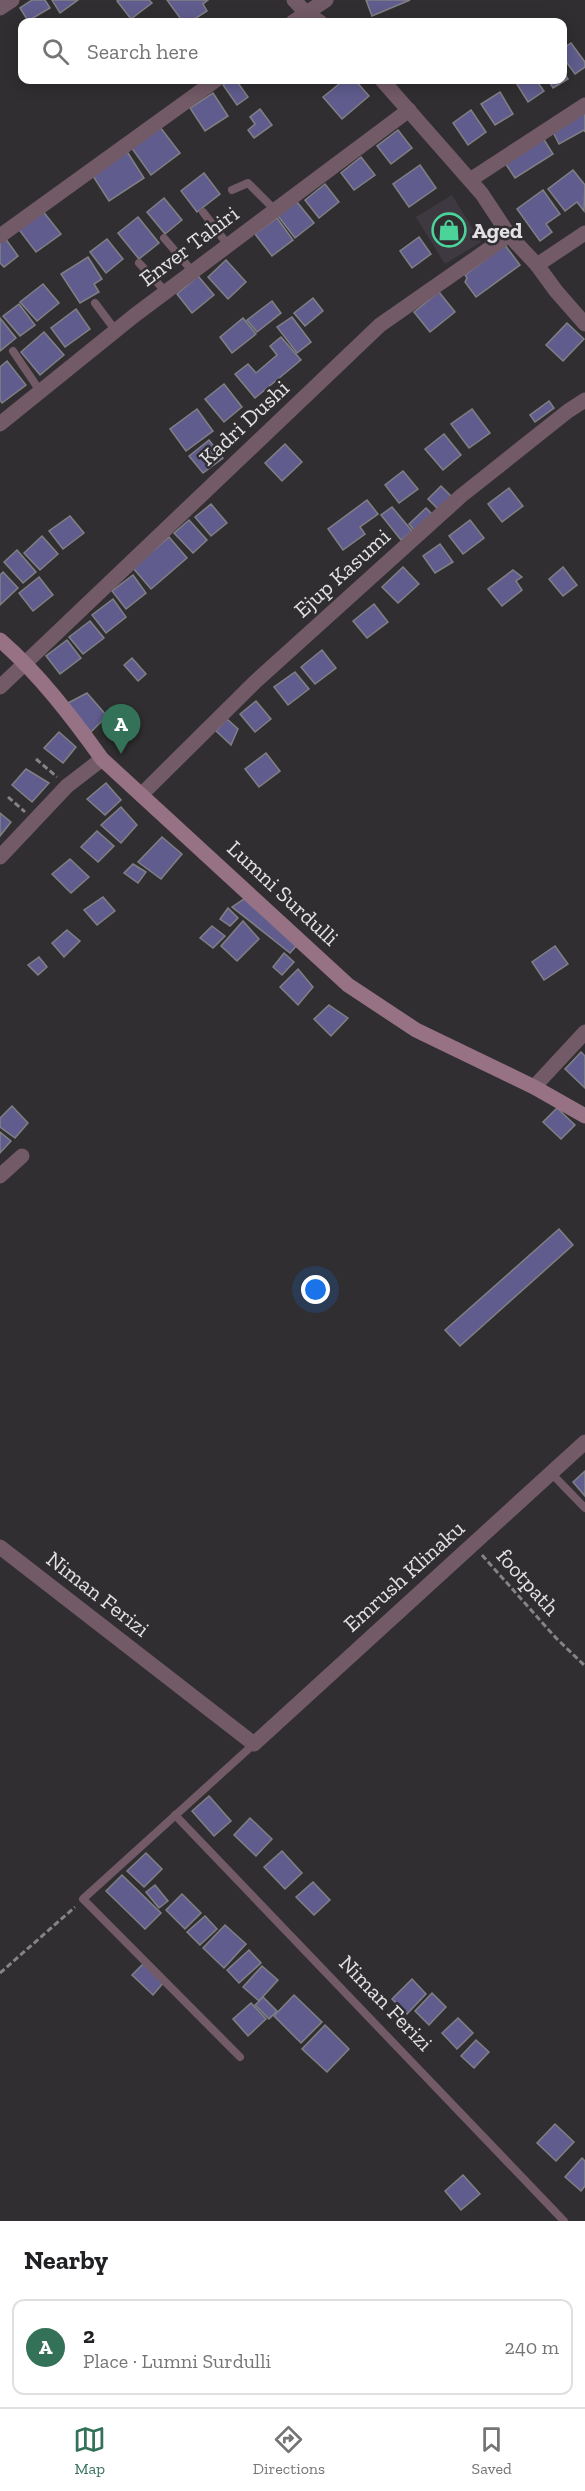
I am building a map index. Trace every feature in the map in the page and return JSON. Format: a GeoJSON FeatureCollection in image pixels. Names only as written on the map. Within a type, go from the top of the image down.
{"type":"FeatureCollection","features":[{"type":"Feature","properties":{"kind":"street"},"geometry":{"type":"LineString","coordinates":[[0,8],[12,0]]}},
{"type":"Feature","properties":{"kind":"street"},"geometry":{"type":"LineString","coordinates":[[294,0],[314,18]]}},
{"type":"Feature","properties":{"kind":"street"},"geometry":{"type":"LineString","coordinates":[[299,18],[326,0]]}},
{"type":"Feature","properties":{"kind":"street"},"geometry":{"type":"LineString","coordinates":[[0,236],[210,84]]}},
{"type":"Feature","properties":{"kind":"street"},"geometry":{"type":"LineString","coordinates":[[386,84],[482,194],[509,235],[537,265],[585,324]]}},
{"type":"Feature","properties":{"kind":"street"},"geometry":{"type":"LineString","coordinates":[[470,180],[585,105]]}},
{"type":"Feature","properties":{"kind":"street","name":"Enver Tahiri"},"geometry":{"type":"LineString","coordinates":[[0,424],[166,292],[409,110]]}},
{"type":"Feature","properties":{"kind":"street"},"geometry":{"type":"LineString","coordinates":[[537,265],[585,233]]}},
{"type":"Feature","properties":{"kind":"street","name":"Kadri Dushi"},"geometry":{"type":"LineString","coordinates":[[0,687],[24,661],[380,325],[509,235]]}},
{"type":"Feature","properties":{"kind":"street","name":"Ejup Kasumi"},"geometry":{"type":"LineString","coordinates":[[142,794],[255,682],[461,496],[585,400]]}},
{"type":"Feature","properties":{"kind":"street","name":"Lumni Surdulli"},"geometry":{"type":"LineString","coordinates":[[0,640],[24,661],[102,759],[348,985],[416,1030],[534,1087],[585,1116]]}},
{"type":"Feature","properties":{"kind":"street"},"geometry":{"type":"LineString","coordinates":[[0,857],[67,786],[102,759]]}},
{"type":"Feature","properties":{"kind":"street"},"geometry":{"type":"LineString","coordinates":[[534,1087],[585,1032]]}},
{"type":"Feature","properties":{"kind":"street"},"geometry":{"type":"LineString","coordinates":[[0,1176],[22,1156]]}},
{"type":"Feature","properties":{"kind":"street","name":"Emrush Klinaku"},"geometry":{"type":"LineString","coordinates":[[254,1744],[585,1442]]}},
{"type":"Feature","properties":{"kind":"street","name":"Niman Ferizi"},"geometry":{"type":"LineString","coordinates":[[0,1547],[254,1744]]}},
{"type":"Feature","properties":{"kind":"lane"},"geometry":{"type":"LineString","coordinates":[[231,190],[248,183],[275,210]]}},
{"type":"Feature","properties":{"kind":"lane"},"geometry":{"type":"LineString","coordinates":[[203,212],[228,245]]}},
{"type":"Feature","properties":{"kind":"lane"},"geometry":{"type":"LineString","coordinates":[[164,238],[193,272]]}},
{"type":"Feature","properties":{"kind":"lane"},"geometry":{"type":"LineString","coordinates":[[139,263],[166,292]]}},
{"type":"Feature","properties":{"kind":"lane"},"geometry":{"type":"LineString","coordinates":[[95,303],[116,331]]}},
{"type":"Feature","properties":{"kind":"lane"},"geometry":{"type":"LineString","coordinates":[[13,351],[40,391]]}},
{"type":"Feature","properties":{"kind":"lane"},"geometry":{"type":"LineString","coordinates":[[550,1472],[585,1508]]}},
{"type":"Feature","properties":{"kind":"lane"},"geometry":{"type":"LineString","coordinates":[[240,2057],[83,1899],[254,1744]]}},
{"type":"Feature","properties":{"kind":"lane","name":"Niman Ferizi"},"geometry":{"type":"LineString","coordinates":[[175,1815],[564,2221]]}},
{"type":"Feature","properties":{"kind":"path"},"geometry":{"type":"LineString","coordinates":[[36,759],[67,786]]}},
{"type":"Feature","properties":{"kind":"path"},"geometry":{"type":"LineString","coordinates":[[8,797],[34,821]]}},
{"type":"Feature","properties":{"kind":"path","name":"footpath"},"geometry":{"type":"LineString","coordinates":[[472,1545],[556,1638],[585,1666]]}},
{"type":"Feature","properties":{"kind":"path"},"geometry":{"type":"LineString","coordinates":[[0,1973],[83,1899]]}},
{"type":"Feature","properties":{"kind":"shaded area","name":"Aged"},"geometry":{"type":"Polygon","coordinates":[[[452,195],[481,242],[445,264],[416,217],[452,195]]]}},
{"type":"Feature","properties":{"kind":"building"},"geometry":{"type":"Polygon","coordinates":[[[32,0],[45,0],[50,8],[33,18],[26,18],[20,8],[32,0]]]}},
{"type":"Feature","properties":{"kind":"building"},"geometry":{"type":"Polygon","coordinates":[[[52,0],[78,0],[60,13],[52,0]]]}},
{"type":"Feature","properties":{"kind":"building"},"geometry":{"type":"Polygon","coordinates":[[[149,0],[152,3],[130,18],[117,1],[149,0]]]}},
{"type":"Feature","properties":{"kind":"building"},"geometry":{"type":"Polygon","coordinates":[[[167,0],[208,0],[203,4],[207,11],[196,18],[180,18],[167,0]]]}},
{"type":"Feature","properties":{"kind":"building"},"geometry":{"type":"Polygon","coordinates":[[[366,0],[410,0],[372,16],[366,0]]]}},
{"type":"Feature","properties":{"kind":"building"},"geometry":{"type":"Polygon","coordinates":[[[571,43],[585,62],[585,67],[575,74],[567,63],[567,46],[571,43]]]}},
{"type":"Feature","properties":{"kind":"building"},"geometry":{"type":"Polygon","coordinates":[[[239,84],[248,97],[237,105],[223,85],[239,84]]]}},
{"type":"Feature","properties":{"kind":"building"},"geometry":{"type":"Polygon","coordinates":[[[339,84],[358,84],[369,96],[342,119],[323,97],[339,84]]]}},
{"type":"Feature","properties":{"kind":"building"},"geometry":{"type":"Polygon","coordinates":[[[517,84],[539,84],[544,91],[528,102],[517,84]]]}},
{"type":"Feature","properties":{"kind":"building"},"geometry":{"type":"Polygon","coordinates":[[[500,92],[513,114],[495,125],[481,104],[500,92]]]}},
{"type":"Feature","properties":{"kind":"building"},"geometry":{"type":"Polygon","coordinates":[[[213,93],[228,116],[205,131],[190,108],[213,93]]]}},
{"type":"Feature","properties":{"kind":"building"},"geometry":{"type":"Polygon","coordinates":[[[260,109],[272,125],[254,138],[248,130],[255,124],[250,117],[260,109]]]}},
{"type":"Feature","properties":{"kind":"building"},"geometry":{"type":"Polygon","coordinates":[[[471,110],[486,132],[468,145],[453,123],[471,110]]]}},
{"type":"Feature","properties":{"kind":"building"},"geometry":{"type":"Polygon","coordinates":[[[585,111],[585,132],[584,130],[559,144],[552,130],[585,111]]]}},
{"type":"Feature","properties":{"kind":"building"},"geometry":{"type":"Polygon","coordinates":[[[160,127],[180,153],[151,175],[131,147],[160,127]]]}},
{"type":"Feature","properties":{"kind":"building"},"geometry":{"type":"Polygon","coordinates":[[[398,130],[412,148],[391,164],[377,146],[398,130]]]}},
{"type":"Feature","properties":{"kind":"building"},"geometry":{"type":"Polygon","coordinates":[[[543,138],[553,154],[515,178],[505,163],[543,138]]]}},
{"type":"Feature","properties":{"kind":"building"},"geometry":{"type":"Polygon","coordinates":[[[126,150],[144,178],[109,201],[91,173],[126,150]]]}},
{"type":"Feature","properties":{"kind":"building"},"geometry":{"type":"Polygon","coordinates":[[[361,157],[375,175],[354,190],[341,173],[361,157]]]}},
{"type":"Feature","properties":{"kind":"building"},"geometry":{"type":"Polygon","coordinates":[[[420,165],[436,188],[409,207],[393,184],[420,165]]]}},
{"type":"Feature","properties":{"kind":"building"},"geometry":{"type":"Polygon","coordinates":[[[573,170],[585,185],[584,211],[577,202],[565,211],[548,189],[573,170]]]}},
{"type":"Feature","properties":{"kind":"building"},"geometry":{"type":"Polygon","coordinates":[[[204,173],[220,194],[197,212],[181,191],[204,173]]]}},
{"type":"Feature","properties":{"kind":"building"},"geometry":{"type":"Polygon","coordinates":[[[325,184],[339,202],[319,218],[305,200],[325,184]]]}},
{"type":"Feature","properties":{"kind":"building"},"geometry":{"type":"Polygon","coordinates":[[[543,190],[560,214],[546,224],[552,232],[540,241],[517,209],[543,190]]]}},
{"type":"Feature","properties":{"kind":"building"},"geometry":{"type":"Polygon","coordinates":[[[164,198],[182,220],[165,234],[147,212],[164,198]]]}},
{"type":"Feature","properties":{"kind":"building"},"geometry":{"type":"Polygon","coordinates":[[[297,202],[314,223],[295,238],[278,216],[297,202]]]}},
{"type":"Feature","properties":{"kind":"building"},"geometry":{"type":"Polygon","coordinates":[[[42,210],[61,234],[36,252],[17,227],[42,210]]]}},
{"type":"Feature","properties":{"kind":"building"},"geometry":{"type":"Polygon","coordinates":[[[138,217],[159,243],[139,259],[118,233],[138,217]]]}},
{"type":"Feature","properties":{"kind":"building"},"geometry":{"type":"Polygon","coordinates":[[[277,218],[293,240],[272,256],[255,234],[277,218]]]}},
{"type":"Feature","properties":{"kind":"building"},"geometry":{"type":"Polygon","coordinates":[[[419,237],[431,254],[412,268],[400,251],[419,237]]]}},
{"type":"Feature","properties":{"kind":"building"},"geometry":{"type":"Polygon","coordinates":[[[5,238],[18,256],[4,267],[0,263],[0,242],[5,238]]]}},
{"type":"Feature","properties":{"kind":"building"},"geometry":{"type":"Polygon","coordinates":[[[107,239],[123,259],[106,273],[90,252],[107,239]]]}},
{"type":"Feature","properties":{"kind":"building"},"geometry":{"type":"Polygon","coordinates":[[[505,245],[520,265],[476,297],[465,282],[467,278],[465,275],[505,245]]]}},
{"type":"Feature","properties":{"kind":"building"},"geometry":{"type":"Polygon","coordinates":[[[88,257],[102,279],[94,284],[99,292],[80,303],[61,274],[88,257]]]}},
{"type":"Feature","properties":{"kind":"building"},"geometry":{"type":"Polygon","coordinates":[[[226,260],[246,282],[228,299],[208,277],[226,260]]]}},
{"type":"Feature","properties":{"kind":"building"},"geometry":{"type":"Polygon","coordinates":[[[198,276],[214,295],[192,313],[177,294],[198,276]]]}},
{"type":"Feature","properties":{"kind":"building"},"geometry":{"type":"Polygon","coordinates":[[[43,284],[59,303],[37,321],[20,302],[43,284]]]}},
{"type":"Feature","properties":{"kind":"building"},"geometry":{"type":"Polygon","coordinates":[[[439,292],[455,312],[430,332],[414,312],[439,292]]]}},
{"type":"Feature","properties":{"kind":"building"},"geometry":{"type":"Polygon","coordinates":[[[313,298],[323,311],[305,326],[294,313],[313,298]]]}},
{"type":"Feature","properties":{"kind":"building"},"geometry":{"type":"Polygon","coordinates":[[[272,301],[281,313],[257,332],[247,320],[272,301]]]}},
{"type":"Feature","properties":{"kind":"building"},"geometry":{"type":"Polygon","coordinates":[[[19,304],[35,325],[20,336],[3,316],[19,304]]]}},
{"type":"Feature","properties":{"kind":"building"},"geometry":{"type":"Polygon","coordinates":[[[76,309],[90,329],[65,347],[51,328],[76,309]]]}},
{"type":"Feature","properties":{"kind":"building"},"geometry":{"type":"Polygon","coordinates":[[[292,317],[311,342],[297,353],[277,327],[292,317]]]}},
{"type":"Feature","properties":{"kind":"building"},"geometry":{"type":"Polygon","coordinates":[[[0,318],[16,338],[0,351],[0,318]]]}},
{"type":"Feature","properties":{"kind":"building"},"geometry":{"type":"Polygon","coordinates":[[[243,318],[256,334],[232,353],[220,337],[243,318]]]}},
{"type":"Feature","properties":{"kind":"building"},"geometry":{"type":"Polygon","coordinates":[[[567,323],[584,339],[563,361],[546,345],[567,323]]]}},
{"type":"Feature","properties":{"kind":"building"},"geometry":{"type":"Polygon","coordinates":[[[44,332],[64,355],[40,375],[21,352],[44,332]]]}},
{"type":"Feature","properties":{"kind":"building"},"geometry":{"type":"Polygon","coordinates":[[[281,337],[301,360],[255,398],[235,374],[248,364],[256,373],[277,355],[270,346],[281,337]]]}},
{"type":"Feature","properties":{"kind":"building"},"geometry":{"type":"Polygon","coordinates":[[[7,361],[26,385],[2,403],[0,400],[0,367],[7,361]]]}},
{"type":"Feature","properties":{"kind":"building"},"geometry":{"type":"Polygon","coordinates":[[[224,384],[242,407],[224,422],[205,399],[224,384]]]}},
{"type":"Feature","properties":{"kind":"building"},"geometry":{"type":"Polygon","coordinates":[[[549,401],[554,408],[535,422],[530,415],[549,401]]]}},
{"type":"Feature","properties":{"kind":"building"},"geometry":{"type":"Polygon","coordinates":[[[197,409],[213,431],[186,451],[170,429],[197,409]]]}},
{"type":"Feature","properties":{"kind":"building"},"geometry":{"type":"Polygon","coordinates":[[[472,409],[490,433],[469,448],[451,424],[472,409]]]}},
{"type":"Feature","properties":{"kind":"building"},"geometry":{"type":"Polygon","coordinates":[[[444,434],[461,455],[443,470],[425,449],[444,434]]]}},
{"type":"Feature","properties":{"kind":"building"},"geometry":{"type":"Polygon","coordinates":[[[209,440],[223,458],[203,473],[189,456],[209,440]]]}},
{"type":"Feature","properties":{"kind":"building"},"geometry":{"type":"Polygon","coordinates":[[[285,444],[302,462],[282,481],[265,463],[285,444]]]}},
{"type":"Feature","properties":{"kind":"building"},"geometry":{"type":"Polygon","coordinates":[[[403,471],[418,489],[399,503],[385,485],[403,471]]]}},
{"type":"Feature","properties":{"kind":"building"},"geometry":{"type":"Polygon","coordinates":[[[441,486],[453,498],[440,511],[428,499],[441,486]]]}},
{"type":"Feature","properties":{"kind":"building"},"geometry":{"type":"Polygon","coordinates":[[[509,488],[523,506],[502,522],[488,504],[509,488]]]}},
{"type":"Feature","properties":{"kind":"building"},"geometry":{"type":"Polygon","coordinates":[[[367,500],[378,514],[360,527],[365,534],[343,550],[328,529],[367,500]]]}},
{"type":"Feature","properties":{"kind":"building"},"geometry":{"type":"Polygon","coordinates":[[[211,504],[227,523],[211,536],[195,517],[211,504]]]}},
{"type":"Feature","properties":{"kind":"building"},"geometry":{"type":"Polygon","coordinates":[[[392,507],[412,531],[401,540],[381,515],[392,507]]]}},
{"type":"Feature","properties":{"kind":"building"},"geometry":{"type":"Polygon","coordinates":[[[426,508],[432,514],[414,530],[409,524],[426,508]]]}},
{"type":"Feature","properties":{"kind":"building"},"geometry":{"type":"Polygon","coordinates":[[[70,516],[84,533],[63,549],[49,531],[70,516]]]}},
{"type":"Feature","properties":{"kind":"building"},"geometry":{"type":"Polygon","coordinates":[[[189,520],[207,540],[193,553],[174,533],[189,520]]]}},
{"type":"Feature","properties":{"kind":"building"},"geometry":{"type":"Polygon","coordinates":[[[470,520],[484,538],[463,554],[449,536],[470,520]]]}},
{"type":"Feature","properties":{"kind":"building"},"geometry":{"type":"Polygon","coordinates":[[[42,536],[58,554],[40,570],[24,553],[42,536]]]}},
{"type":"Feature","properties":{"kind":"building"},"geometry":{"type":"Polygon","coordinates":[[[169,537],[187,558],[151,589],[133,568],[169,537]]]}},
{"type":"Feature","properties":{"kind":"building"},"geometry":{"type":"Polygon","coordinates":[[[440,544],[453,562],[435,573],[423,556],[440,544]]]}},
{"type":"Feature","properties":{"kind":"building"},"geometry":{"type":"Polygon","coordinates":[[[17,550],[36,572],[23,583],[4,562],[17,550]]]}},
{"type":"Feature","properties":{"kind":"building"},"geometry":{"type":"Polygon","coordinates":[[[403,567],[419,584],[398,603],[382,587],[403,567]]]}},
{"type":"Feature","properties":{"kind":"building"},"geometry":{"type":"Polygon","coordinates":[[[563,567],[577,585],[563,596],[549,579],[563,567]]]}},
{"type":"Feature","properties":{"kind":"building"},"geometry":{"type":"Polygon","coordinates":[[[513,570],[522,577],[516,581],[522,590],[502,606],[488,589],[513,570]]]}},
{"type":"Feature","properties":{"kind":"building"},"geometry":{"type":"Polygon","coordinates":[[[3,572],[18,588],[0,605],[0,575],[3,572]]]}},
{"type":"Feature","properties":{"kind":"building"},"geometry":{"type":"Polygon","coordinates":[[[133,575],[146,593],[126,609],[112,591],[133,575]]]}},
{"type":"Feature","properties":{"kind":"building"},"geometry":{"type":"Polygon","coordinates":[[[39,577],[53,595],[33,611],[19,593],[39,577]]]}},
{"type":"Feature","properties":{"kind":"building"},"geometry":{"type":"Polygon","coordinates":[[[113,599],[126,617],[106,633],[92,615],[113,599]]]}},
{"type":"Feature","properties":{"kind":"building"},"geometry":{"type":"Polygon","coordinates":[[[374,604],[388,622],[367,638],[353,621],[374,604]]]}},
{"type":"Feature","properties":{"kind":"building"},"geometry":{"type":"Polygon","coordinates":[[[90,621],[104,638],[83,654],[69,637],[90,621]]]}},
{"type":"Feature","properties":{"kind":"building"},"geometry":{"type":"Polygon","coordinates":[[[67,640],[81,658],[60,674],[46,656],[67,640]]]}},
{"type":"Feature","properties":{"kind":"building"},"geometry":{"type":"Polygon","coordinates":[[[322,650],[336,668],[315,684],[301,667],[322,650]]]}},
{"type":"Feature","properties":{"kind":"building"},"geometry":{"type":"Polygon","coordinates":[[[132,658],[146,674],[138,681],[124,665],[132,658]]]}},
{"type":"Feature","properties":{"kind":"building"},"geometry":{"type":"Polygon","coordinates":[[[295,672],[309,689],[288,705],[274,687],[295,672]]]}},
{"type":"Feature","properties":{"kind":"building"},"geometry":{"type":"Polygon","coordinates":[[[87,693],[107,716],[91,732],[66,704],[87,693]]]}},
{"type":"Feature","properties":{"kind":"building"},"geometry":{"type":"Polygon","coordinates":[[[256,701],[271,719],[255,732],[240,714],[256,701]]]}},
{"type":"Feature","properties":{"kind":"building"},"geometry":{"type":"Polygon","coordinates":[[[227,719],[238,729],[231,745],[216,731],[227,719]]]}},
{"type":"Feature","properties":{"kind":"building"},"geometry":{"type":"Polygon","coordinates":[[[59,732],[76,747],[63,763],[44,748],[59,732]]]}},
{"type":"Feature","properties":{"kind":"building"},"geometry":{"type":"Polygon","coordinates":[[[266,753],[280,771],[259,787],[245,769],[266,753]]]}},
{"type":"Feature","properties":{"kind":"building"},"geometry":{"type":"Polygon","coordinates":[[[26,769],[49,783],[32,802],[12,785],[26,769]]]}},
{"type":"Feature","properties":{"kind":"building"},"geometry":{"type":"Polygon","coordinates":[[[106,783],[121,800],[105,815],[87,799],[106,783]]]}},
{"type":"Feature","properties":{"kind":"building"},"geometry":{"type":"Polygon","coordinates":[[[121,807],[137,825],[121,843],[101,825],[121,807]]]}},
{"type":"Feature","properties":{"kind":"building"},"geometry":{"type":"Polygon","coordinates":[[[0,813],[11,822],[0,836],[0,813]]]}},
{"type":"Feature","properties":{"kind":"building"},"geometry":{"type":"Polygon","coordinates":[[[97,831],[114,846],[98,862],[81,847],[97,831]]]}},
{"type":"Feature","properties":{"kind":"building"},"geometry":{"type":"Polygon","coordinates":[[[162,837],[182,854],[161,879],[138,862],[162,837]]]}},
{"type":"Feature","properties":{"kind":"building"},"geometry":{"type":"Polygon","coordinates":[[[70,859],[89,877],[71,893],[52,874],[70,859]]]}},
{"type":"Feature","properties":{"kind":"building"},"geometry":{"type":"Polygon","coordinates":[[[133,864],[146,872],[138,883],[124,873],[133,864]]]}},
{"type":"Feature","properties":{"kind":"building"},"geometry":{"type":"Polygon","coordinates":[[[103,897],[115,911],[97,925],[84,910],[103,897]]]}},
{"type":"Feature","properties":{"kind":"building"},"geometry":{"type":"Polygon","coordinates":[[[244,899],[297,945],[290,953],[232,907],[244,899]]]}},
{"type":"Feature","properties":{"kind":"building"},"geometry":{"type":"Polygon","coordinates":[[[228,908],[238,918],[230,926],[220,919],[228,908]]]}},
{"type":"Feature","properties":{"kind":"building"},"geometry":{"type":"Polygon","coordinates":[[[243,921],[259,939],[237,961],[221,946],[243,921]]]}},
{"type":"Feature","properties":{"kind":"building"},"geometry":{"type":"Polygon","coordinates":[[[212,926],[225,936],[213,948],[200,938],[212,926]]]}},
{"type":"Feature","properties":{"kind":"building"},"geometry":{"type":"Polygon","coordinates":[[[67,930],[80,941],[64,957],[52,943],[67,930]]]}},
{"type":"Feature","properties":{"kind":"building"},"geometry":{"type":"Polygon","coordinates":[[[555,946],[568,964],[544,980],[532,962],[555,946]]]}},
{"type":"Feature","properties":{"kind":"building"},"geometry":{"type":"Polygon","coordinates":[[[284,953],[294,962],[282,975],[273,967],[284,953]]]}},
{"type":"Feature","properties":{"kind":"building"},"geometry":{"type":"Polygon","coordinates":[[[39,957],[47,967],[38,975],[28,965],[39,957]]]}},
{"type":"Feature","properties":{"kind":"building"},"geometry":{"type":"Polygon","coordinates":[[[298,969],[313,987],[298,1005],[280,987],[298,969]]]}},
{"type":"Feature","properties":{"kind":"building"},"geometry":{"type":"Polygon","coordinates":[[[329,1005],[348,1018],[331,1036],[314,1019],[329,1005]]]}},
{"type":"Feature","properties":{"kind":"building"},"geometry":{"type":"Polygon","coordinates":[[[581,1052],[585,1056],[585,1088],[565,1069],[581,1052]]]}},
{"type":"Feature","properties":{"kind":"building"},"geometry":{"type":"Polygon","coordinates":[[[12,1106],[28,1123],[15,1138],[0,1127],[0,1118],[12,1106]]]}},
{"type":"Feature","properties":{"kind":"building"},"geometry":{"type":"Polygon","coordinates":[[[557,1108],[575,1125],[561,1139],[543,1122],[557,1108]]]}},
{"type":"Feature","properties":{"kind":"building"},"geometry":{"type":"Polygon","coordinates":[[[0,1132],[11,1141],[0,1153],[0,1132]]]}},
{"type":"Feature","properties":{"kind":"building"},"geometry":{"type":"Polygon","coordinates":[[[559,1229],[573,1245],[460,1346],[445,1330],[559,1229]]]}},
{"type":"Feature","properties":{"kind":"building"},"geometry":{"type":"Polygon","coordinates":[[[585,1471],[585,1496],[573,1482],[585,1471]]]}},
{"type":"Feature","properties":{"kind":"building"},"geometry":{"type":"Polygon","coordinates":[[[209,1796],[231,1821],[214,1836],[192,1811],[209,1796]]]}},
{"type":"Feature","properties":{"kind":"building"},"geometry":{"type":"Polygon","coordinates":[[[250,1818],[272,1839],[256,1856],[234,1835],[250,1818]]]}},
{"type":"Feature","properties":{"kind":"building"},"geometry":{"type":"Polygon","coordinates":[[[282,1851],[302,1873],[285,1889],[264,1867],[282,1851]]]}},
{"type":"Feature","properties":{"kind":"building"},"geometry":{"type":"Polygon","coordinates":[[[146,1853],[162,1869],[144,1887],[127,1871],[146,1853]]]}},
{"type":"Feature","properties":{"kind":"building"},"geometry":{"type":"Polygon","coordinates":[[[122,1875],[161,1913],[145,1929],[106,1891],[122,1875]]]}},
{"type":"Feature","properties":{"kind":"building"},"geometry":{"type":"Polygon","coordinates":[[[313,1882],[330,1900],[314,1915],[296,1897],[313,1882]]]}},
{"type":"Feature","properties":{"kind":"building"},"geometry":{"type":"Polygon","coordinates":[[[155,1885],[168,1901],[159,1908],[146,1892],[155,1885]]]}},
{"type":"Feature","properties":{"kind":"building"},"geometry":{"type":"Polygon","coordinates":[[[182,1894],[201,1913],[185,1929],[166,1910],[182,1894]]]}},
{"type":"Feature","properties":{"kind":"building"},"geometry":{"type":"Polygon","coordinates":[[[205,1916],[217,1929],[200,1945],[187,1932],[205,1916]]]}},
{"type":"Feature","properties":{"kind":"building"},"geometry":{"type":"Polygon","coordinates":[[[225,1925],[246,1944],[224,1968],[203,1948],[225,1925]]]}},
{"type":"Feature","properties":{"kind":"building"},"geometry":{"type":"Polygon","coordinates":[[[249,1950],[261,1963],[239,1983],[227,1970],[249,1950]]]}},
{"type":"Feature","properties":{"kind":"building"},"geometry":{"type":"Polygon","coordinates":[[[144,1963],[164,1982],[153,1995],[132,1975],[144,1963]]]}},
{"type":"Feature","properties":{"kind":"building"},"geometry":{"type":"Polygon","coordinates":[[[262,1966],[278,1980],[259,2001],[243,1987],[262,1966]]]}},
{"type":"Feature","properties":{"kind":"building"},"geometry":{"type":"Polygon","coordinates":[[[412,1979],[426,1994],[407,2014],[392,1999],[412,1979]]]}},
{"type":"Feature","properties":{"kind":"building"},"geometry":{"type":"Polygon","coordinates":[[[432,1993],[446,2007],[429,2025],[415,2011],[432,1993]]]}},
{"type":"Feature","properties":{"kind":"building"},"geometry":{"type":"Polygon","coordinates":[[[294,1995],[322,2022],[301,2043],[274,2016],[294,1995]]]}},
{"type":"Feature","properties":{"kind":"building"},"geometry":{"type":"Polygon","coordinates":[[[263,1997],[277,2011],[269,2019],[255,2005],[263,1997]]]}},
{"type":"Feature","properties":{"kind":"building"},"geometry":{"type":"Polygon","coordinates":[[[251,2003],[266,2019],[248,2036],[233,2019],[251,2003]]]}},
{"type":"Feature","properties":{"kind":"building"},"geometry":{"type":"Polygon","coordinates":[[[458,2018],[473,2033],[457,2049],[442,2033],[458,2018]]]}},
{"type":"Feature","properties":{"kind":"building"},"geometry":{"type":"Polygon","coordinates":[[[325,2025],[349,2049],[327,2072],[302,2049],[325,2025]]]}},
{"type":"Feature","properties":{"kind":"building"},"geometry":{"type":"Polygon","coordinates":[[[476,2040],[489,2052],[474,2068],[461,2056],[476,2040]]]}},
{"type":"Feature","properties":{"kind":"building"},"geometry":{"type":"Polygon","coordinates":[[[555,2124],[574,2142],[556,2161],[537,2143],[555,2124]]]}},
{"type":"Feature","properties":{"kind":"building"},"geometry":{"type":"Polygon","coordinates":[[[582,2158],[585,2161],[585,2186],[581,2191],[565,2177],[582,2158]]]}},
{"type":"Feature","properties":{"kind":"building"},"geometry":{"type":"Polygon","coordinates":[[[463,2175],[480,2194],[461,2210],[445,2191],[463,2175]]]}},
{"type":"Feature","properties":{"kind":"place","name":"Aged"},"geometry":{"type":"Point","coordinates":[449,230]}},
{"type":"Feature","properties":{"kind":"place","name":"2"},"geometry":{"type":"Point","coordinates":[121,754]}}]}
